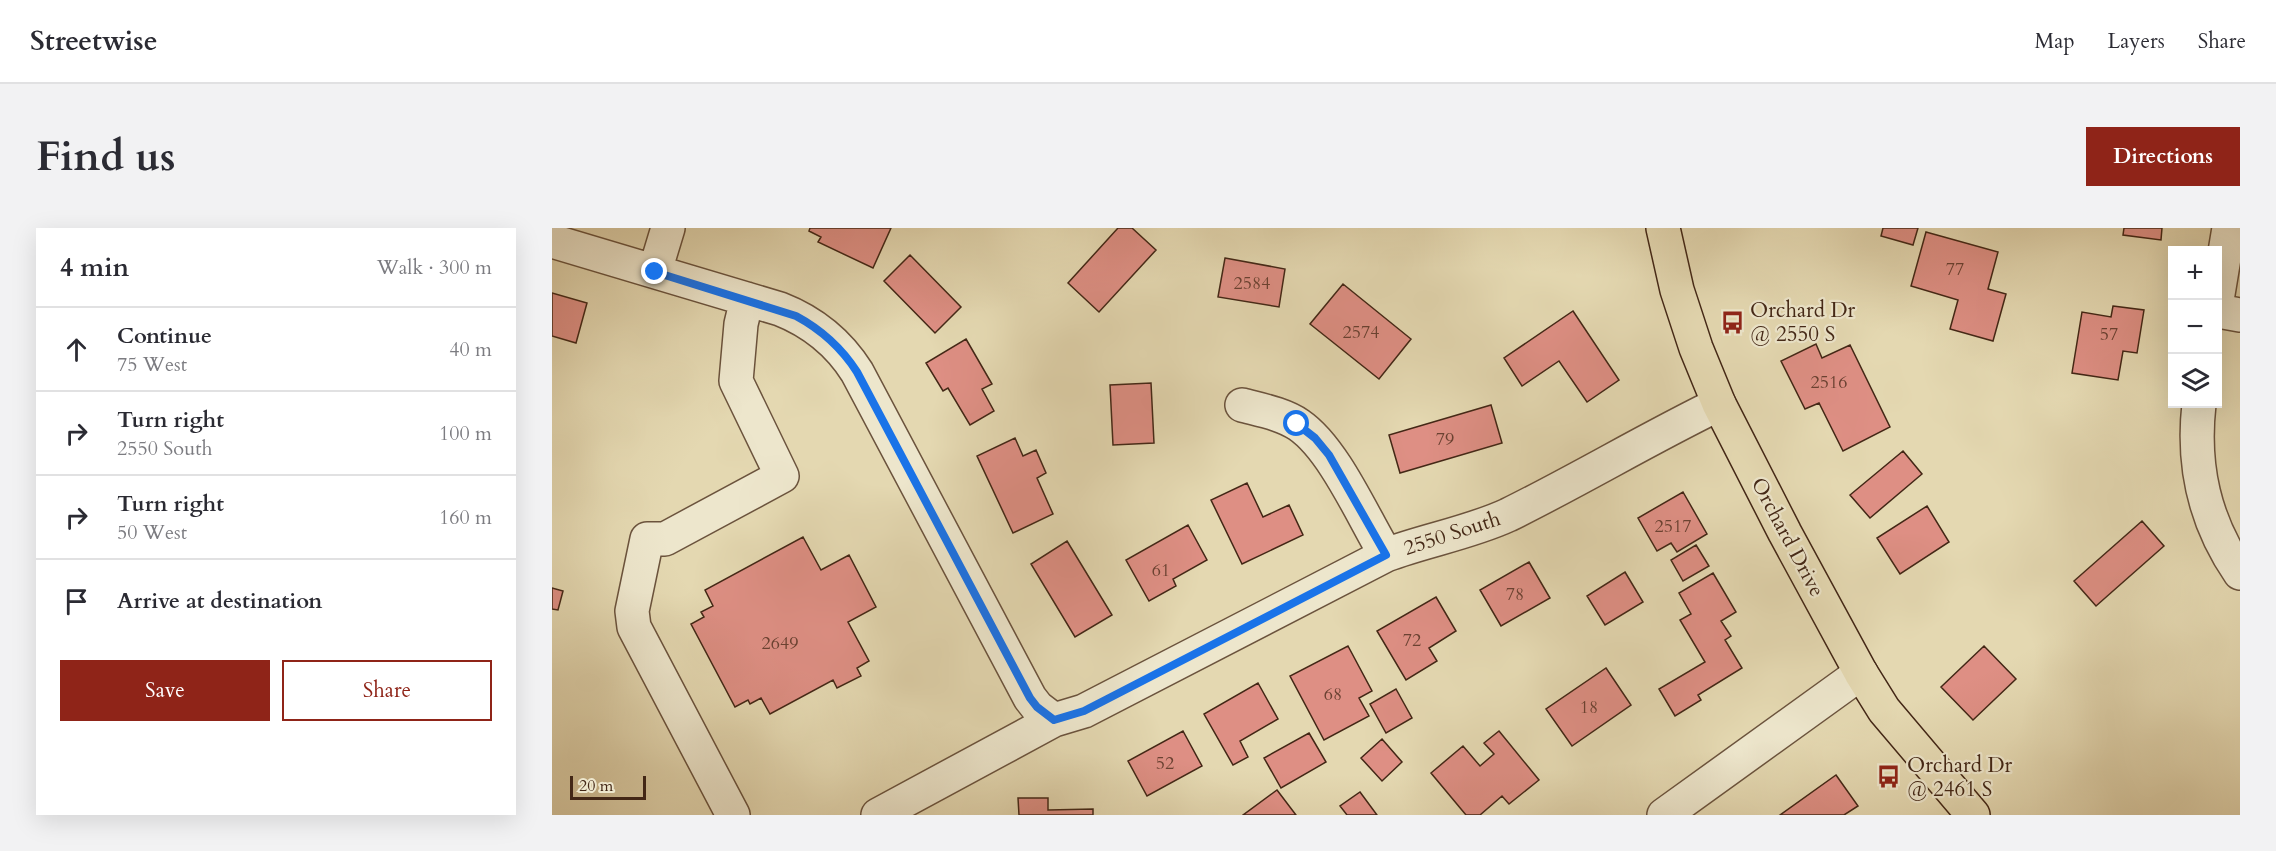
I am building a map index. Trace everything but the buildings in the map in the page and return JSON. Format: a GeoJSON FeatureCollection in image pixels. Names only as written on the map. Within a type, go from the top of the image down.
{"type":"FeatureCollection","features":[{"type":"Feature","properties":{"kind":"main road","name":"Orchard Drive"},"geometry":{"type":"LineString","coordinates":[[1663,228],[1677,290],[1696,348],[1719,404],[1785,533],[1861,674],[1884,710],[1973,815]]}},
{"type":"Feature","properties":{"kind":"street"},"geometry":{"type":"LineString","coordinates":[[655,272],[668,228]]}},
{"type":"Feature","properties":{"kind":"street"},"geometry":{"type":"LineString","coordinates":[[2222,266],[2229,228]]}},
{"type":"Feature","properties":{"kind":"street"},"geometry":{"type":"LineString","coordinates":[[552,241],[780,309],[811,324],[837,345],[848,358],[1030,698],[1037,707],[1054,720]]}},
{"type":"Feature","properties":{"kind":"street"},"geometry":{"type":"LineString","coordinates":[[733,815],[634,627],[632,610],[647,539],[665,539],[782,476],[736,381],[741,324],[747,299]]}},
{"type":"Feature","properties":{"kind":"street"},"geometry":{"type":"LineString","coordinates":[[2222,313],[2240,315]]}},
{"type":"Feature","properties":{"kind":"street","name":"2550 South"},"geometry":{"type":"LineString","coordinates":[[878,815],[1054,720],[1084,711],[1386,555],[1418,543],[1466,531],[1508,515],[1719,404]]}},
{"type":"Feature","properties":{"kind":"street"},"geometry":{"type":"LineString","coordinates":[[1242,405],[1272,413],[1297,424],[1315,438],[1329,455],[1386,555]]}},
{"type":"Feature","properties":{"kind":"street"},"geometry":{"type":"LineString","coordinates":[[2199,408],[2197,453],[2207,509],[2217,537],[2240,573]]}},
{"type":"Feature","properties":{"kind":"street"},"geometry":{"type":"LineString","coordinates":[[1664,815],[1861,674]]}},
{"type":"Feature","properties":{"kind":"place","name":"Orchard Dr @ 2550 S"},"geometry":{"type":"Point","coordinates":[1732,322]}},
{"type":"Feature","properties":{"kind":"place","name":"Orchard Dr @ 2461 S"},"geometry":{"type":"Point","coordinates":[1889,777]}},
{"type":"Feature","properties":{"kind":"route"},"geometry":{"type":"LineString","coordinates":[[655,272],[780,309],[811,324],[837,345],[857,372],[1030,698],[1037,707],[1054,720],[1084,711],[1386,555],[1329,455],[1315,438],[1297,424]]}}]}
